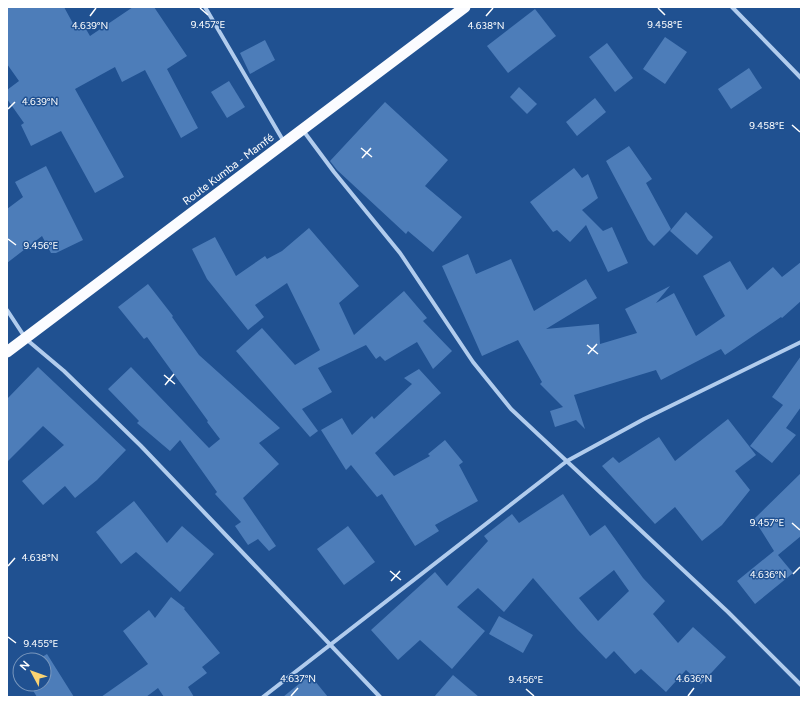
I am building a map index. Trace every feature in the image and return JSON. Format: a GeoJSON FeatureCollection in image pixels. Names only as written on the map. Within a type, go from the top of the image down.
{"type":"FeatureCollection","features":[{"type":"Feature","properties":{"kind":"highway","name":"Route Kumba - Mamfé"},"geometry":{"type":"LineString","coordinates":[[7,352],[465,7]]}},
{"type":"Feature","properties":{"kind":"street"},"geometry":{"type":"LineString","coordinates":[[205,7],[284,143]]}},
{"type":"Feature","properties":{"kind":"street"},"geometry":{"type":"LineString","coordinates":[[732,7],[801,78]]}},
{"type":"Feature","properties":{"kind":"street"},"geometry":{"type":"LineString","coordinates":[[302,129],[334,172],[400,253],[472,362],[511,409],[728,612],[801,685]]}},
{"type":"Feature","properties":{"kind":"street"},"geometry":{"type":"LineString","coordinates":[[7,310],[26,338],[64,371],[141,446],[380,697]]}},
{"type":"Feature","properties":{"kind":"street"},"geometry":{"type":"LineString","coordinates":[[263,697],[567,461],[644,419],[801,342]]}},
{"type":"Feature","properties":{"kind":"building"},"geometry":{"type":"Polygon","coordinates":[[[7,7],[64,7],[76,29],[83,24],[90,36],[133,7],[154,7],[187,56],[167,69],[198,128],[181,138],[145,70],[122,82],[115,67],[75,89],[124,177],[95,193],[61,131],[31,146],[21,125],[24,123],[7,99],[7,90],[19,81],[7,64],[7,7]]]}},
{"type":"Feature","properties":{"kind":"building"},"geometry":{"type":"Polygon","coordinates":[[[535,9],[556,36],[508,73],[487,46],[535,9]]]}},
{"type":"Feature","properties":{"kind":"building"},"geometry":{"type":"Polygon","coordinates":[[[665,37],[687,52],[665,84],[643,69],[665,37]]]}},
{"type":"Feature","properties":{"kind":"building"},"geometry":{"type":"Polygon","coordinates":[[[265,40],[275,60],[250,74],[240,53],[265,40]]]}},
{"type":"Feature","properties":{"kind":"building"},"geometry":{"type":"Polygon","coordinates":[[[607,43],[633,78],[615,92],[589,57],[607,43]]]}},
{"type":"Feature","properties":{"kind":"building"},"geometry":{"type":"Polygon","coordinates":[[[749,68],[762,88],[731,109],[718,89],[749,68]]]}},
{"type":"Feature","properties":{"kind":"building"},"geometry":{"type":"Polygon","coordinates":[[[229,81],[245,107],[227,118],[211,92],[229,81]]]}},
{"type":"Feature","properties":{"kind":"building"},"geometry":{"type":"Polygon","coordinates":[[[519,87],[537,104],[527,114],[510,97],[519,87]]]}},
{"type":"Feature","properties":{"kind":"building"},"geometry":{"type":"Polygon","coordinates":[[[595,98],[606,112],[577,136],[566,122],[595,98]]]}},
{"type":"Feature","properties":{"kind":"building"},"geometry":{"type":"Polygon","coordinates":[[[385,102],[448,160],[425,186],[462,217],[433,252],[408,231],[406,234],[337,170],[330,161],[385,102]]]}},
{"type":"Feature","properties":{"kind":"building"},"geometry":{"type":"Polygon","coordinates":[[[629,146],[652,179],[646,183],[671,229],[654,246],[648,240],[606,161],[629,146]]]}},
{"type":"Feature","properties":{"kind":"building"},"geometry":{"type":"Polygon","coordinates":[[[46,166],[83,240],[56,253],[51,253],[42,236],[7,263],[7,209],[23,197],[15,182],[46,166]]]}},
{"type":"Feature","properties":{"kind":"building"},"geometry":{"type":"Polygon","coordinates":[[[574,168],[582,178],[588,174],[598,198],[582,210],[603,231],[612,227],[628,263],[608,272],[586,225],[570,242],[557,230],[553,232],[530,202],[574,168]]]}},
{"type":"Feature","properties":{"kind":"building"},"geometry":{"type":"Polygon","coordinates":[[[686,212],[713,237],[697,255],[670,231],[686,212]]]}},
{"type":"Feature","properties":{"kind":"building"},"geometry":{"type":"Polygon","coordinates":[[[309,228],[359,286],[339,303],[354,335],[404,291],[427,318],[423,321],[452,351],[433,369],[417,342],[385,361],[380,356],[376,359],[366,345],[318,368],[332,392],[302,409],[318,431],[310,437],[236,351],[262,328],[295,365],[320,350],[287,283],[255,305],[264,317],[248,330],[207,279],[192,249],[215,237],[236,276],[265,256],[267,259],[282,251],[309,228]]]}},
{"type":"Feature","properties":{"kind":"building"},"geometry":{"type":"Polygon","coordinates":[[[468,254],[476,274],[511,259],[534,311],[586,279],[597,298],[546,329],[599,324],[600,344],[637,333],[625,309],[670,286],[656,303],[674,293],[696,336],[725,316],[703,276],[730,261],[747,290],[773,267],[782,277],[801,262],[801,301],[782,318],[781,317],[725,355],[721,349],[661,380],[656,370],[574,395],[585,429],[576,420],[555,427],[550,411],[563,407],[540,384],[542,382],[518,340],[482,356],[442,266],[468,254]]]}},
{"type":"Feature","properties":{"kind":"building"},"geometry":{"type":"Polygon","coordinates":[[[148,284],[173,316],[172,317],[199,355],[280,428],[259,443],[279,464],[243,498],[276,546],[269,551],[258,539],[248,545],[235,526],[241,522],[215,494],[217,492],[180,440],[170,451],[137,423],[139,421],[108,389],[131,367],[209,448],[220,439],[147,337],[144,339],[118,307],[148,284]]]}},
{"type":"Feature","properties":{"kind":"building"},"geometry":{"type":"Polygon","coordinates":[[[801,356],[801,407],[786,428],[796,435],[772,463],[750,446],[783,405],[772,397],[801,356]]]}},
{"type":"Feature","properties":{"kind":"building"},"geometry":{"type":"Polygon","coordinates":[[[38,367],[126,450],[97,480],[75,498],[65,486],[43,505],[22,481],[64,445],[43,426],[7,462],[7,399],[38,367]]]}},
{"type":"Feature","properties":{"kind":"building"},"geometry":{"type":"Polygon","coordinates":[[[419,369],[441,393],[375,453],[394,476],[430,456],[428,454],[445,440],[463,462],[459,465],[478,501],[435,525],[439,531],[415,546],[382,494],[377,497],[351,465],[346,470],[321,430],[342,418],[352,435],[372,416],[374,419],[412,384],[404,378],[419,369]]]}},
{"type":"Feature","properties":{"kind":"building"},"geometry":{"type":"Polygon","coordinates":[[[728,419],[756,455],[735,471],[750,490],[722,525],[702,541],[675,507],[655,524],[602,466],[613,457],[619,463],[659,437],[675,461],[728,419]]]}},
{"type":"Feature","properties":{"kind":"building"},"geometry":{"type":"Polygon","coordinates":[[[801,473],[801,536],[778,555],[793,573],[755,604],[737,581],[774,551],[754,519],[801,473]]]}},
{"type":"Feature","properties":{"kind":"building"},"geometry":{"type":"Polygon","coordinates":[[[563,494],[590,536],[605,525],[643,578],[665,601],[653,614],[678,643],[693,627],[726,657],[701,684],[686,670],[666,692],[641,669],[635,674],[614,651],[606,659],[577,629],[533,578],[504,612],[478,588],[457,607],[485,631],[452,669],[420,640],[398,660],[371,630],[435,572],[447,586],[488,541],[484,536],[512,514],[519,523],[563,494]],[[614,570],[579,598],[598,621],[629,591],[614,570]]]}},
{"type":"Feature","properties":{"kind":"building"},"geometry":{"type":"Polygon","coordinates":[[[134,501],[167,543],[182,526],[214,554],[180,592],[136,552],[121,564],[96,532],[134,501]]]}},
{"type":"Feature","properties":{"kind":"building"},"geometry":{"type":"Polygon","coordinates":[[[348,526],[375,562],[344,585],[317,549],[348,526]]]}},
{"type":"Feature","properties":{"kind":"building"},"geometry":{"type":"Polygon","coordinates":[[[171,597],[185,608],[184,609],[220,653],[202,667],[207,673],[188,687],[194,697],[164,697],[158,688],[146,697],[101,697],[148,664],[123,631],[149,610],[155,618],[171,597]]]}},
{"type":"Feature","properties":{"kind":"building"},"geometry":{"type":"Polygon","coordinates":[[[499,616],[533,635],[523,653],[489,634],[499,616]]]}},
{"type":"Feature","properties":{"kind":"building"},"geometry":{"type":"Polygon","coordinates":[[[52,662],[74,697],[37,697],[34,692],[52,692],[52,662]]]}},
{"type":"Feature","properties":{"kind":"building"},"geometry":{"type":"Polygon","coordinates":[[[310,675],[328,697],[283,697],[310,675]]]}},
{"type":"Feature","properties":{"kind":"building"},"geometry":{"type":"Polygon","coordinates":[[[453,675],[479,697],[434,697],[453,675]]]}}]}
